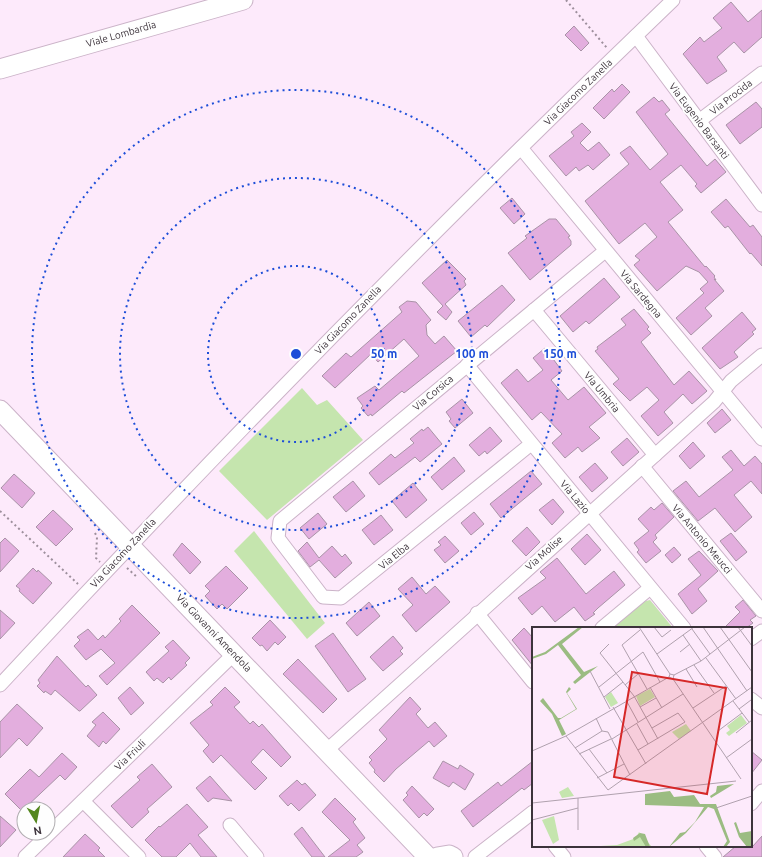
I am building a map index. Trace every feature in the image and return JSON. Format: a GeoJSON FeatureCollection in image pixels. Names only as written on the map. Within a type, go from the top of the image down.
{"type":"FeatureCollection","features":[{"type":"Feature","properties":{"kind":"street","name":"Viale Lombardia"},"geometry":{"type":"LineString","coordinates":[[0,69],[243,0]]}},
{"type":"Feature","properties":{"kind":"street","name":"Via Giacomo Zanella"},"geometry":{"type":"LineString","coordinates":[[0,685],[130,545],[388,278],[673,0]]}},
{"type":"Feature","properties":{"kind":"street","name":"Via Eugenio Barsanti"},"geometry":{"type":"LineString","coordinates":[[636,36],[762,205]]}},
{"type":"Feature","properties":{"kind":"street","name":"Via Procida"},"geometry":{"type":"LineString","coordinates":[[699,121],[762,73]]}},
{"type":"Feature","properties":{"kind":"street","name":"Via Sardegna"},"geometry":{"type":"LineString","coordinates":[[521,148],[762,439]]}},
{"type":"Feature","properties":{"kind":"street","name":"Via Corsica"},"geometry":{"type":"LineString","coordinates":[[280,521],[605,251]]}},
{"type":"Feature","properties":{"kind":"street","name":"Via Umbria"},"geometry":{"type":"LineString","coordinates":[[534,310],[655,455]]}},
{"type":"Feature","properties":{"kind":"street","name":"Via Molise"},"geometry":{"type":"LineString","coordinates":[[326,751],[714,402],[731,381],[762,355]]}},
{"type":"Feature","properties":{"kind":"street","name":"Via Lazio"},"geometry":{"type":"LineString","coordinates":[[467,365],[588,514],[683,627]]}},
{"type":"Feature","properties":{"kind":"street","name":"Via Giovanni Amendola"},"geometry":{"type":"LineString","coordinates":[[0,410],[428,857]]}},
{"type":"Feature","properties":{"kind":"street","name":"Via Elba"},"geometry":{"type":"LineString","coordinates":[[280,521],[278,538],[323,597],[341,598],[531,444]]}},
{"type":"Feature","properties":{"kind":"street","name":"Via Antonio Meucci"},"geometry":{"type":"LineString","coordinates":[[642,466],[762,611]]}},
{"type":"Feature","properties":{"kind":"street"},"geometry":{"type":"LineString","coordinates":[[603,627],[650,588]]}},
{"type":"Feature","properties":{"kind":"street"},"geometry":{"type":"LineString","coordinates":[[477,614],[532,681]]}},
{"type":"Feature","properties":{"kind":"street"},"geometry":{"type":"LineString","coordinates":[[752,638],[762,631]]}},
{"type":"Feature","properties":{"kind":"street","name":"Via Friuli"},"geometry":{"type":"LineString","coordinates":[[26,857],[234,654]]}},
{"type":"Feature","properties":{"kind":"street"},"geometry":{"type":"LineString","coordinates":[[752,699],[762,708]]}},
{"type":"Feature","properties":{"kind":"street"},"geometry":{"type":"LineString","coordinates":[[752,803],[762,792]]}},
{"type":"Feature","properties":{"kind":"street"},"geometry":{"type":"LineString","coordinates":[[82,801],[139,857]]}},
{"type":"Feature","properties":{"kind":"street"},"geometry":{"type":"LineString","coordinates":[[475,857],[532,815]]}},
{"type":"Feature","properties":{"kind":"street"},"geometry":{"type":"LineString","coordinates":[[230,825],[257,857]]}},
{"type":"Feature","properties":{"kind":"street"},"geometry":{"type":"LineString","coordinates":[[556,847],[564,857]]}},
{"type":"Feature","properties":{"kind":"street"},"geometry":{"type":"LineString","coordinates":[[437,857],[449,855],[453,857]]}},
{"type":"Feature","properties":{"kind":"path"},"geometry":{"type":"LineString","coordinates":[[566,0],[606,46],[612,59]]}},
{"type":"Feature","properties":{"kind":"path"},"geometry":{"type":"LineString","coordinates":[[0,511],[86,592]]}},
{"type":"Feature","properties":{"kind":"green space"},"geometry":{"type":"Polygon","coordinates":[[[302,388],[317,405],[327,400],[363,440],[267,520],[219,471],[302,388]]]}},
{"type":"Feature","properties":{"kind":"green space"},"geometry":{"type":"Polygon","coordinates":[[[254,531],[325,623],[307,639],[234,551],[254,531]]]}},
{"type":"Feature","properties":{"kind":"green space"},"geometry":{"type":"Polygon","coordinates":[[[650,600],[672,627],[613,627],[642,602],[650,600]]]}},
{"type":"Feature","properties":{"kind":"building"},"geometry":{"type":"Polygon","coordinates":[[[731,2],[748,22],[762,10],[762,37],[744,53],[734,42],[717,57],[727,71],[707,84],[683,54],[700,37],[704,42],[722,28],[713,18],[731,2]]]}},
{"type":"Feature","properties":{"kind":"building"},"geometry":{"type":"Polygon","coordinates":[[[574,26],[589,43],[581,51],[565,35],[574,26]]]}},
{"type":"Feature","properties":{"kind":"building"},"geometry":{"type":"Polygon","coordinates":[[[622,84],[630,92],[604,119],[593,108],[612,89],[614,92],[622,84]]]}},
{"type":"Feature","properties":{"kind":"building"},"geometry":{"type":"Polygon","coordinates":[[[654,97],[659,102],[662,100],[670,110],[665,114],[707,166],[715,159],[726,172],[701,193],[695,186],[697,184],[681,165],[660,182],[683,210],[668,222],[705,267],[706,266],[715,276],[714,277],[716,280],[714,279],[724,291],[705,308],[712,316],[691,335],[676,318],[704,293],[700,289],[708,282],[699,272],[686,266],[657,291],[634,265],[640,260],[635,256],[657,237],[645,223],[619,244],[585,201],[629,164],[620,153],[630,146],[650,170],[668,154],[636,112],[654,97]]]}},
{"type":"Feature","properties":{"kind":"building"},"geometry":{"type":"Polygon","coordinates":[[[756,102],[762,109],[762,127],[740,144],[726,125],[756,102]]]}},
{"type":"Feature","properties":{"kind":"building"},"geometry":{"type":"Polygon","coordinates":[[[582,123],[591,132],[580,143],[588,151],[599,142],[610,155],[593,170],[588,165],[579,171],[576,167],[566,176],[549,156],[574,136],[571,132],[582,123]]]}},
{"type":"Feature","properties":{"kind":"building"},"geometry":{"type":"Polygon","coordinates":[[[512,198],[525,214],[514,224],[500,208],[512,198]]]}},
{"type":"Feature","properties":{"kind":"building"},"geometry":{"type":"Polygon","coordinates":[[[726,199],[750,227],[753,225],[762,237],[762,266],[751,253],[750,254],[728,226],[725,228],[711,212],[726,199]]]}},
{"type":"Feature","properties":{"kind":"building"},"geometry":{"type":"Polygon","coordinates":[[[549,219],[556,219],[570,236],[568,237],[571,241],[571,245],[530,280],[508,253],[527,238],[525,236],[549,219]]]}},
{"type":"Feature","properties":{"kind":"building"},"geometry":{"type":"Polygon","coordinates":[[[447,260],[466,279],[464,281],[466,285],[445,304],[452,312],[446,320],[437,312],[443,306],[422,283],[447,260]]]}},
{"type":"Feature","properties":{"kind":"building"},"geometry":{"type":"Polygon","coordinates":[[[604,278],[620,297],[589,324],[586,321],[573,332],[560,316],[604,278]]]}},
{"type":"Feature","properties":{"kind":"building"},"geometry":{"type":"Polygon","coordinates":[[[502,285],[515,300],[487,327],[485,325],[471,337],[458,321],[502,285]]]}},
{"type":"Feature","properties":{"kind":"building"},"geometry":{"type":"Polygon","coordinates":[[[407,301],[416,302],[431,320],[426,325],[427,335],[435,344],[444,336],[457,351],[404,393],[402,391],[372,416],[371,414],[368,416],[361,408],[363,406],[357,398],[375,386],[379,390],[419,356],[404,339],[378,362],[371,354],[335,388],[322,376],[346,353],[351,357],[402,312],[399,307],[407,301]]]}},
{"type":"Feature","properties":{"kind":"building"},"geometry":{"type":"Polygon","coordinates":[[[634,309],[649,327],[647,329],[651,333],[641,342],[674,385],[689,371],[707,391],[692,404],[683,394],[664,412],[673,423],[658,436],[641,416],[659,400],[647,387],[630,401],[613,384],[619,379],[595,351],[598,349],[597,347],[626,325],[621,319],[634,309]]]}},
{"type":"Feature","properties":{"kind":"building"},"geometry":{"type":"Polygon","coordinates":[[[742,312],[756,329],[752,332],[754,334],[734,352],[738,357],[720,369],[702,348],[742,312]]]}},
{"type":"Feature","properties":{"kind":"building"},"geometry":{"type":"Polygon","coordinates":[[[545,348],[562,371],[551,380],[568,400],[584,387],[606,413],[589,427],[600,438],[582,452],[578,447],[565,458],[552,443],[562,434],[541,412],[532,420],[501,383],[517,369],[528,382],[543,370],[533,358],[545,348]]]}},
{"type":"Feature","properties":{"kind":"building"},"geometry":{"type":"Polygon","coordinates":[[[462,399],[473,413],[455,428],[449,421],[451,419],[446,412],[462,399]]]}},
{"type":"Feature","properties":{"kind":"building"},"geometry":{"type":"Polygon","coordinates":[[[722,409],[731,420],[715,433],[707,423],[722,409]]]}},
{"type":"Feature","properties":{"kind":"building"},"geometry":{"type":"Polygon","coordinates":[[[428,427],[442,444],[420,462],[415,457],[379,485],[369,473],[391,454],[395,458],[414,443],[410,439],[422,429],[423,431],[428,427]]]}},
{"type":"Feature","properties":{"kind":"building"},"geometry":{"type":"Polygon","coordinates":[[[490,427],[502,441],[487,454],[485,451],[479,456],[469,445],[490,427]]]}},
{"type":"Feature","properties":{"kind":"building"},"geometry":{"type":"Polygon","coordinates":[[[627,438],[639,452],[623,466],[611,452],[627,438]]]}},
{"type":"Feature","properties":{"kind":"building"},"geometry":{"type":"Polygon","coordinates":[[[693,442],[705,456],[690,469],[679,456],[693,442]]]}},
{"type":"Feature","properties":{"kind":"building"},"geometry":{"type":"Polygon","coordinates":[[[731,450],[744,466],[755,456],[762,464],[762,494],[751,481],[734,495],[752,517],[735,532],[715,508],[698,521],[673,491],[686,481],[699,497],[733,470],[722,457],[731,450]]]}},
{"type":"Feature","properties":{"kind":"building"},"geometry":{"type":"Polygon","coordinates":[[[454,457],[465,471],[442,490],[431,477],[454,457]]]}},
{"type":"Feature","properties":{"kind":"building"},"geometry":{"type":"Polygon","coordinates":[[[595,463],[608,478],[592,492],[579,477],[595,463]]]}},
{"type":"Feature","properties":{"kind":"building"},"geometry":{"type":"Polygon","coordinates":[[[531,471],[542,484],[501,518],[490,504],[531,471]]]}},
{"type":"Feature","properties":{"kind":"building"},"geometry":{"type":"Polygon","coordinates":[[[14,474],[35,493],[22,508],[1,488],[14,474]]]}},
{"type":"Feature","properties":{"kind":"building"},"geometry":{"type":"Polygon","coordinates":[[[353,481],[365,496],[346,512],[333,497],[353,481]]]}},
{"type":"Feature","properties":{"kind":"building"},"geometry":{"type":"Polygon","coordinates":[[[413,483],[427,500],[406,518],[392,501],[413,483]]]}},
{"type":"Feature","properties":{"kind":"building"},"geometry":{"type":"Polygon","coordinates":[[[553,499],[564,512],[552,525],[539,510],[553,499]]]}},
{"type":"Feature","properties":{"kind":"building"},"geometry":{"type":"Polygon","coordinates":[[[662,503],[674,517],[655,535],[657,538],[653,542],[661,551],[646,563],[637,552],[639,550],[634,543],[649,531],[638,519],[651,507],[654,510],[662,503]]]}},
{"type":"Feature","properties":{"kind":"building"},"geometry":{"type":"Polygon","coordinates":[[[53,510],[73,529],[56,546],[36,527],[53,510]]]}},
{"type":"Feature","properties":{"kind":"building"},"geometry":{"type":"Polygon","coordinates":[[[474,512],[484,524],[471,535],[461,523],[474,512]]]}},
{"type":"Feature","properties":{"kind":"building"},"geometry":{"type":"Polygon","coordinates":[[[318,513],[327,524],[309,539],[300,528],[318,513]]]}},
{"type":"Feature","properties":{"kind":"building"},"geometry":{"type":"Polygon","coordinates":[[[381,515],[393,530],[374,545],[362,530],[381,515]]]}},
{"type":"Feature","properties":{"kind":"building"},"geometry":{"type":"Polygon","coordinates":[[[527,527],[540,542],[526,556],[512,541],[527,527]]]}},
{"type":"Feature","properties":{"kind":"building"},"geometry":{"type":"Polygon","coordinates":[[[731,533],[747,552],[736,561],[720,541],[731,533]]]}},
{"type":"Feature","properties":{"kind":"building"},"geometry":{"type":"Polygon","coordinates":[[[587,534],[601,550],[585,565],[571,549],[587,534]]]}},
{"type":"Feature","properties":{"kind":"building"},"geometry":{"type":"Polygon","coordinates":[[[445,536],[459,551],[445,563],[434,550],[441,545],[438,542],[445,536]]]}},
{"type":"Feature","properties":{"kind":"building"},"geometry":{"type":"Polygon","coordinates":[[[5,538],[19,551],[0,572],[0,543],[5,538]]]}},
{"type":"Feature","properties":{"kind":"building"},"geometry":{"type":"Polygon","coordinates":[[[307,542],[319,558],[332,546],[342,557],[345,554],[352,563],[335,578],[319,560],[310,567],[298,551],[307,542]]]}},
{"type":"Feature","properties":{"kind":"building"},"geometry":{"type":"Polygon","coordinates":[[[182,543],[201,562],[190,574],[173,555],[182,543]]]}},
{"type":"Feature","properties":{"kind":"building"},"geometry":{"type":"Polygon","coordinates":[[[674,547],[681,555],[672,563],[665,555],[674,547]]]}},
{"type":"Feature","properties":{"kind":"building"},"geometry":{"type":"Polygon","coordinates":[[[699,551],[718,571],[698,589],[707,601],[692,614],[678,594],[701,575],[688,559],[699,551]]]}},
{"type":"Feature","properties":{"kind":"building"},"geometry":{"type":"Polygon","coordinates":[[[557,558],[586,594],[614,571],[625,585],[593,613],[595,614],[585,621],[574,607],[555,622],[542,606],[532,615],[518,598],[546,578],[540,572],[557,558]]]}},
{"type":"Feature","properties":{"kind":"building"},"geometry":{"type":"Polygon","coordinates":[[[226,566],[248,588],[227,609],[222,604],[217,609],[205,596],[210,591],[205,586],[226,566]]]}},
{"type":"Feature","properties":{"kind":"building"},"geometry":{"type":"Polygon","coordinates":[[[33,568],[37,572],[38,570],[52,583],[33,604],[19,591],[20,589],[16,586],[33,568]]]}},
{"type":"Feature","properties":{"kind":"building"},"geometry":{"type":"Polygon","coordinates":[[[412,577],[426,594],[435,586],[450,602],[416,632],[402,615],[413,605],[398,589],[412,577]]]}},
{"type":"Feature","properties":{"kind":"building"},"geometry":{"type":"Polygon","coordinates":[[[743,600],[756,616],[750,620],[753,623],[747,627],[725,627],[740,612],[735,607],[743,600]]]}},
{"type":"Feature","properties":{"kind":"building"},"geometry":{"type":"Polygon","coordinates":[[[369,602],[380,616],[357,636],[346,623],[369,602]]]}},
{"type":"Feature","properties":{"kind":"building"},"geometry":{"type":"Polygon","coordinates":[[[132,605],[160,633],[107,685],[99,676],[115,663],[101,649],[86,660],[74,646],[80,640],[77,637],[88,629],[98,640],[103,635],[105,638],[121,621],[119,619],[132,605]]]}},
{"type":"Feature","properties":{"kind":"building"},"geometry":{"type":"Polygon","coordinates":[[[0,610],[15,623],[0,639],[0,610]]]}},
{"type":"Feature","properties":{"kind":"building"},"geometry":{"type":"Polygon","coordinates":[[[270,620],[286,637],[278,645],[275,642],[267,651],[262,645],[260,646],[252,638],[270,620]]]}},
{"type":"Feature","properties":{"kind":"building"},"geometry":{"type":"Polygon","coordinates":[[[524,628],[532,637],[532,665],[512,640],[524,628]]]}},
{"type":"Feature","properties":{"kind":"building"},"geometry":{"type":"Polygon","coordinates":[[[333,633],[366,679],[348,692],[315,646],[333,633]]]}},
{"type":"Feature","properties":{"kind":"building"},"geometry":{"type":"Polygon","coordinates":[[[393,636],[403,648],[400,651],[403,654],[383,671],[370,657],[393,636]]]}},
{"type":"Feature","properties":{"kind":"building"},"geometry":{"type":"Polygon","coordinates":[[[173,640],[190,658],[185,663],[187,665],[171,680],[169,677],[163,683],[157,678],[154,681],[146,672],[169,651],[165,647],[173,640]]]}},
{"type":"Feature","properties":{"kind":"building"},"geometry":{"type":"Polygon","coordinates":[[[57,656],[86,687],[88,685],[97,695],[80,711],[55,690],[51,695],[45,691],[44,693],[37,686],[40,683],[38,680],[57,656]]]}},
{"type":"Feature","properties":{"kind":"building"},"geometry":{"type":"Polygon","coordinates":[[[298,659],[337,699],[323,713],[283,674],[298,659]]]}},
{"type":"Feature","properties":{"kind":"building"},"geometry":{"type":"Polygon","coordinates":[[[130,687],[144,703],[131,715],[118,698],[130,687]]]}},
{"type":"Feature","properties":{"kind":"building"},"geometry":{"type":"Polygon","coordinates":[[[225,687],[240,702],[234,707],[250,724],[253,721],[259,727],[262,724],[291,757],[281,767],[263,749],[251,762],[267,778],[255,790],[221,755],[213,763],[203,751],[209,745],[190,723],[213,705],[210,702],[225,687]]]}},
{"type":"Feature","properties":{"kind":"building"},"geometry":{"type":"Polygon","coordinates":[[[410,697],[421,709],[416,714],[428,728],[435,722],[447,736],[434,747],[429,741],[396,769],[384,782],[374,772],[375,770],[369,763],[372,760],[369,757],[387,739],[379,730],[410,697]]]}},
{"type":"Feature","properties":{"kind":"building"},"geometry":{"type":"Polygon","coordinates":[[[17,704],[43,728],[27,746],[19,738],[0,758],[0,722],[17,704]]]}},
{"type":"Feature","properties":{"kind":"building"},"geometry":{"type":"Polygon","coordinates":[[[103,712],[120,729],[106,744],[103,741],[99,747],[87,736],[96,725],[92,722],[103,712]]]}},
{"type":"Feature","properties":{"kind":"building"},"geometry":{"type":"Polygon","coordinates":[[[752,752],[762,760],[752,773],[752,752]]]}},
{"type":"Feature","properties":{"kind":"building"},"geometry":{"type":"Polygon","coordinates":[[[62,753],[77,767],[65,780],[60,775],[32,801],[16,801],[16,805],[5,794],[30,769],[39,777],[62,753]]]}},
{"type":"Feature","properties":{"kind":"building"},"geometry":{"type":"Polygon","coordinates":[[[443,761],[458,769],[460,765],[474,774],[465,790],[453,782],[449,787],[433,778],[443,761]]]}},
{"type":"Feature","properties":{"kind":"building"},"geometry":{"type":"Polygon","coordinates":[[[532,762],[532,784],[524,790],[522,788],[473,827],[461,811],[498,782],[501,786],[532,762]]]}},
{"type":"Feature","properties":{"kind":"building"},"geometry":{"type":"Polygon","coordinates":[[[152,764],[172,787],[147,809],[149,812],[132,828],[111,806],[140,780],[137,777],[152,764]]]}},
{"type":"Feature","properties":{"kind":"building"},"geometry":{"type":"Polygon","coordinates":[[[210,776],[232,801],[213,798],[208,802],[196,788],[210,776]]]}},
{"type":"Feature","properties":{"kind":"building"},"geometry":{"type":"Polygon","coordinates":[[[297,780],[302,785],[305,783],[316,795],[299,811],[291,803],[288,806],[279,796],[297,780]]]}},
{"type":"Feature","properties":{"kind":"building"},"geometry":{"type":"Polygon","coordinates":[[[412,786],[434,809],[427,816],[424,813],[419,818],[403,800],[408,795],[406,793],[412,786]]]}},
{"type":"Feature","properties":{"kind":"building"},"geometry":{"type":"Polygon","coordinates":[[[335,798],[356,819],[353,822],[365,838],[357,845],[363,852],[356,857],[328,857],[350,840],[322,812],[335,798]]]}},
{"type":"Feature","properties":{"kind":"building"},"geometry":{"type":"Polygon","coordinates":[[[187,804],[208,827],[198,835],[217,857],[201,857],[190,843],[176,857],[162,857],[145,840],[159,826],[160,827],[187,804]]]}},
{"type":"Feature","properties":{"kind":"building"},"geometry":{"type":"Polygon","coordinates":[[[0,816],[16,830],[0,847],[0,816]]]}},
{"type":"Feature","properties":{"kind":"building"},"geometry":{"type":"Polygon","coordinates":[[[302,827],[325,857],[312,857],[294,834],[302,827]]]}},
{"type":"Feature","properties":{"kind":"building"},"geometry":{"type":"Polygon","coordinates":[[[85,834],[100,848],[98,850],[105,857],[63,857],[85,834]]]}},
{"type":"Feature","properties":{"kind":"building"},"geometry":{"type":"Polygon","coordinates":[[[762,836],[762,857],[723,857],[735,847],[753,846],[762,836]]]}}]}
